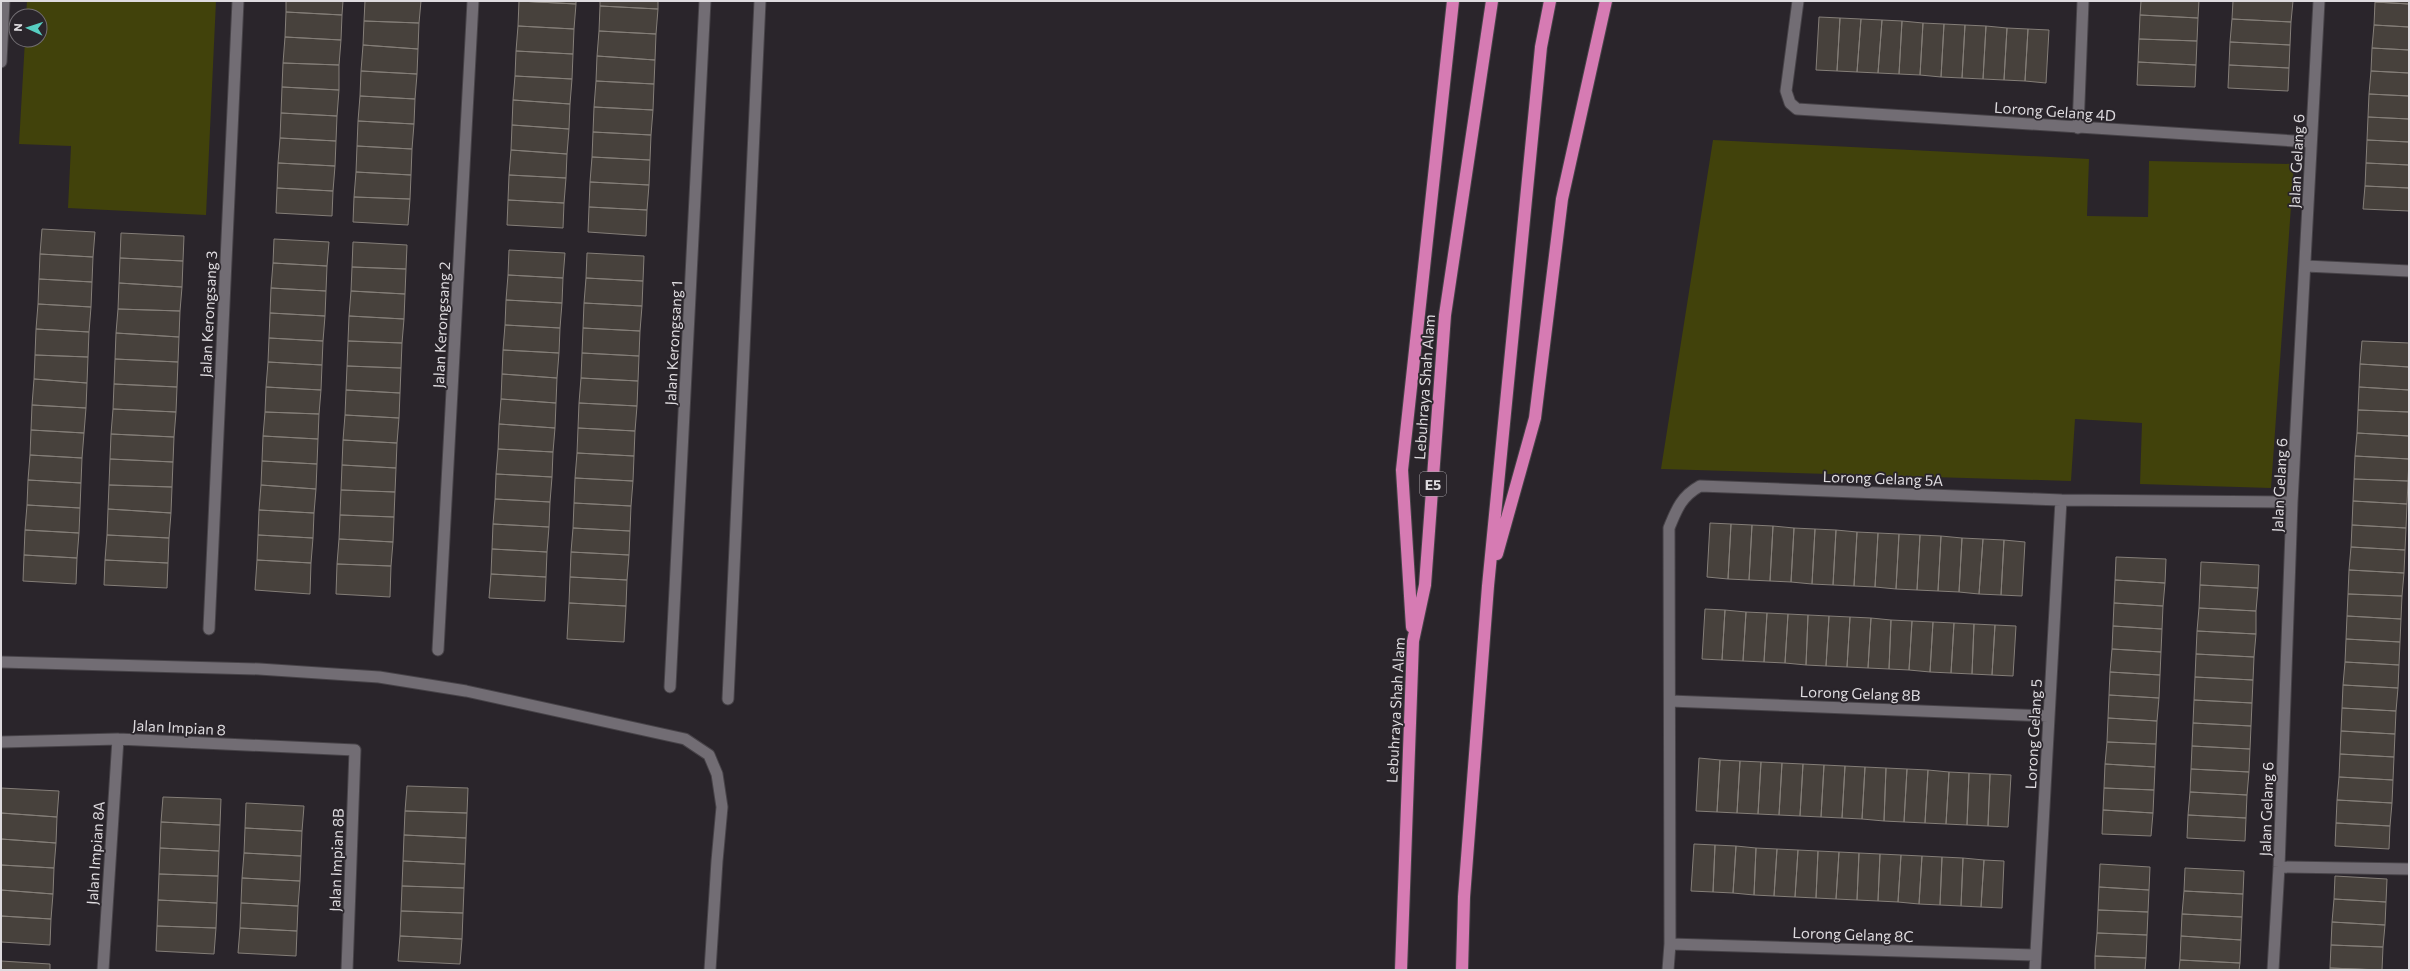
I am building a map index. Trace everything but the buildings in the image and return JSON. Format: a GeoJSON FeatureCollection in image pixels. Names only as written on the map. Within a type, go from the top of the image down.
{"type":"FeatureCollection","features":[{"type":"Feature","properties":{"kind":"highway"},"geometry":{"type":"LineString","coordinates":[[1413,641],[1402,470],[1453,1]]}},
{"type":"Feature","properties":{"kind":"highway","name":"Lebuhraya Shah Alam"},"geometry":{"type":"LineString","coordinates":[[1401,970],[1413,641],[1425,585],[1445,315],[1492,1]]}},
{"type":"Feature","properties":{"kind":"highway"},"geometry":{"type":"LineString","coordinates":[[1462,970],[1464,897],[1488,586],[1541,47],[1550,1]]}},
{"type":"Feature","properties":{"kind":"highway"},"geometry":{"type":"LineString","coordinates":[[1488,586],[1535,418],[1562,199],[1606,1]]}},
{"type":"Feature","properties":{"kind":"highway"},"geometry":{"type":"LineString","coordinates":[[1464,897],[1469,970]]}},
{"type":"Feature","properties":{"kind":"street"},"geometry":{"type":"LineString","coordinates":[[1,62],[4,1]]}},
{"type":"Feature","properties":{"kind":"street","name":"Jalan Kerongsang 3"},"geometry":{"type":"LineString","coordinates":[[209,629],[238,1]]}},
{"type":"Feature","properties":{"kind":"street","name":"Jalan Kerongsang 2"},"geometry":{"type":"LineString","coordinates":[[438,650],[473,1]]}},
{"type":"Feature","properties":{"kind":"street","name":"Jalan Kerongsang 1"},"geometry":{"type":"LineString","coordinates":[[670,687],[705,1]]}},
{"type":"Feature","properties":{"kind":"street"},"geometry":{"type":"LineString","coordinates":[[728,699],[760,1]]}},
{"type":"Feature","properties":{"kind":"street","name":"Lorong Gelang 4D"},"geometry":{"type":"LineString","coordinates":[[1798,1],[1786,91],[1790,103],[1797,109],[2311,142]]}},
{"type":"Feature","properties":{"kind":"street"},"geometry":{"type":"LineString","coordinates":[[2078,128],[2083,1]]}},
{"type":"Feature","properties":{"kind":"street","name":"Jalan Gelang 6"},"geometry":{"type":"LineString","coordinates":[[2272,970],[2279,867],[2292,502],[2306,266],[2319,1]]}},
{"type":"Feature","properties":{"kind":"street"},"geometry":{"type":"LineString","coordinates":[[2306,266],[2409,271]]}},
{"type":"Feature","properties":{"kind":"street","name":"Lorong Gelang 5A"},"geometry":{"type":"LineString","coordinates":[[1668,970],[1670,944],[1669,528],[1678,504],[1688,493],[1700,486],[2061,500],[2292,502]]}},
{"type":"Feature","properties":{"kind":"street","name":"Lorong Gelang 5"},"geometry":{"type":"LineString","coordinates":[[2035,970],[2061,500]]}},
{"type":"Feature","properties":{"kind":"street"},"geometry":{"type":"LineString","coordinates":[[1,662],[259,669],[378,677],[466,691],[685,739],[709,755],[717,774],[722,807],[710,970]]}},
{"type":"Feature","properties":{"kind":"street","name":"Lorong Gelang 8B"},"geometry":{"type":"LineString","coordinates":[[1670,701],[2048,716]]}},
{"type":"Feature","properties":{"kind":"street","name":"Jalan Impian 8"},"geometry":{"type":"LineString","coordinates":[[1,742],[118,739],[355,750]]}},
{"type":"Feature","properties":{"kind":"street","name":"Jalan Impian 8A"},"geometry":{"type":"LineString","coordinates":[[103,970],[118,739]]}},
{"type":"Feature","properties":{"kind":"street","name":"Jalan Impian 8B"},"geometry":{"type":"LineString","coordinates":[[347,970],[355,750]]}},
{"type":"Feature","properties":{"kind":"street"},"geometry":{"type":"LineString","coordinates":[[2279,867],[2409,870]]}},
{"type":"Feature","properties":{"kind":"street","name":"Lorong Gelang 8C"},"geometry":{"type":"LineString","coordinates":[[1670,944],[2036,955]]}},
{"type":"Feature","properties":{"kind":"shaded area"},"geometry":{"type":"Polygon","coordinates":[[[27,1],[216,1],[206,215],[68,208],[71,146],[19,144],[25,48],[48,48],[48,8],[27,8],[27,1]]]}},
{"type":"Feature","properties":{"kind":"shaded area"},"geometry":{"type":"Polygon","coordinates":[[[1713,140],[2089,159],[2087,216],[2148,217],[2149,161],[2294,164],[2271,488],[2140,484],[2142,423],[2075,419],[2071,481],[1661,469],[1713,140]]]}}]}
